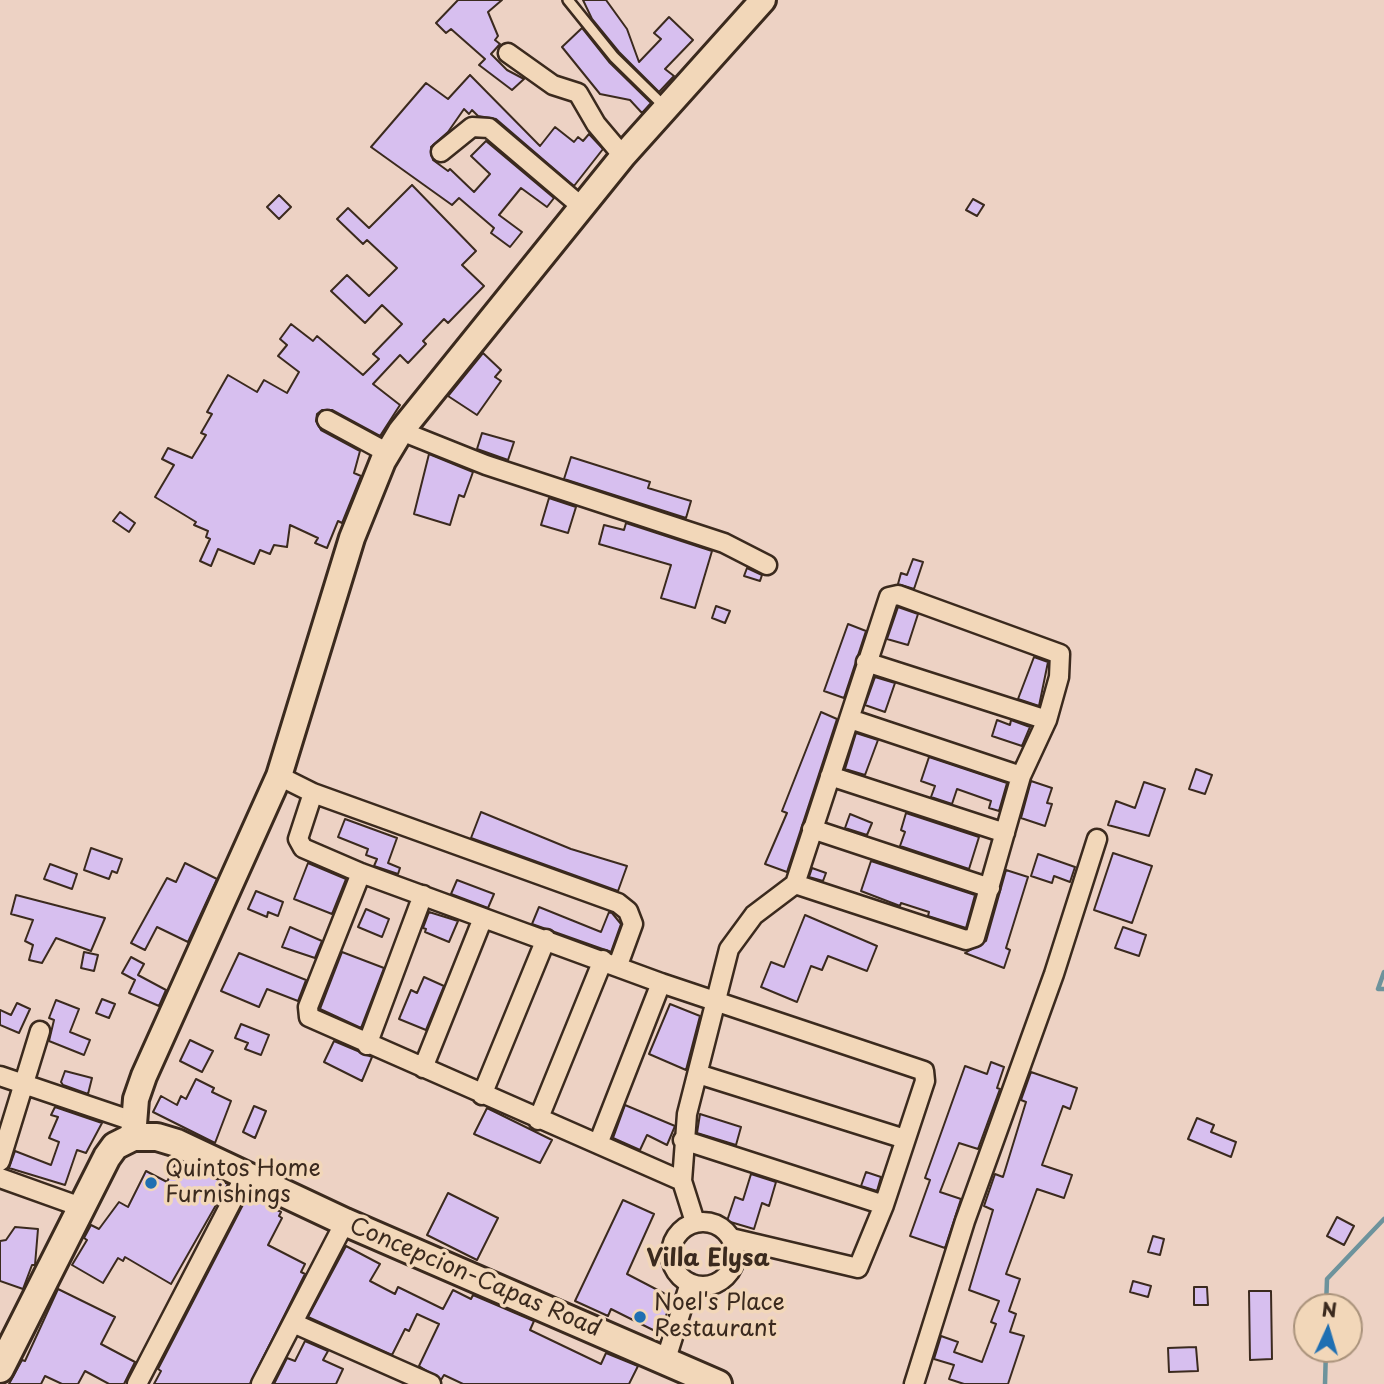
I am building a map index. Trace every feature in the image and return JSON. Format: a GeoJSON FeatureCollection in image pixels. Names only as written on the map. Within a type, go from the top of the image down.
{"type":"FeatureCollection","features":[{"type":"Feature","properties":{"kind":"main road","name":"Concepcion-Capas Road"},"geometry":{"type":"LineString","coordinates":[[133,1129],[177,1143],[676,1371],[718,1384]]}},
{"type":"Feature","properties":{"kind":"main road"},"geometry":{"type":"LineString","coordinates":[[3,1355],[107,1157],[133,1129]]}},
{"type":"Feature","properties":{"kind":"street"},"geometry":{"type":"LineString","coordinates":[[0,1076],[133,1129],[144,1076],[279,776],[352,538],[388,453],[401,431],[623,156],[763,0]]}},
{"type":"Feature","properties":{"kind":"street"},"geometry":{"type":"LineString","coordinates":[[508,53],[553,85],[578,93],[596,124],[623,156]]}},
{"type":"Feature","properties":{"kind":"street"},"geometry":{"type":"LineString","coordinates":[[441,152],[472,127],[489,128],[582,207]]}},
{"type":"Feature","properties":{"kind":"street"},"geometry":{"type":"LineString","coordinates":[[327,420],[388,453]]}},
{"type":"Feature","properties":{"kind":"street"},"geometry":{"type":"LineString","coordinates":[[401,431],[486,465],[724,543],[766,565]]}},
{"type":"Feature","properties":{"kind":"street"},"geometry":{"type":"LineString","coordinates":[[695,1222],[681,1181],[683,1140],[729,949],[740,930],[754,915],[795,884],[889,597],[898,595],[1060,654],[1059,677],[1047,720],[1021,776],[977,935],[966,940],[795,884]]}},
{"type":"Feature","properties":{"kind":"street"},"geometry":{"type":"LineString","coordinates":[[866,662],[1047,720]]}},
{"type":"Feature","properties":{"kind":"street"},"geometry":{"type":"LineString","coordinates":[[850,719],[1021,776]]}},
{"type":"Feature","properties":{"kind":"street"},"geometry":{"type":"LineString","coordinates":[[279,776],[313,793],[618,903],[628,911],[633,924],[610,963],[538,1121]]}},
{"type":"Feature","properties":{"kind":"street"},"geometry":{"type":"LineString","coordinates":[[830,776],[1005,833]]}},
{"type":"Feature","properties":{"kind":"street"},"geometry":{"type":"LineString","coordinates":[[313,793],[299,844],[361,873],[661,983],[921,1069],[926,1075],[925,1081],[884,1205],[858,1268],[731,1238]]}},
{"type":"Feature","properties":{"kind":"street"},"geometry":{"type":"LineString","coordinates":[[812,829],[990,888]]}},
{"type":"Feature","properties":{"kind":"street"},"geometry":{"type":"LineString","coordinates":[[914,1384],[965,1221],[1051,984],[1097,839]]}},
{"type":"Feature","properties":{"kind":"street"},"geometry":{"type":"LineString","coordinates":[[361,873],[308,1007],[309,1017],[538,1121],[681,1181]]}},
{"type":"Feature","properties":{"kind":"street"},"geometry":{"type":"LineString","coordinates":[[367,1045],[423,895]]}},
{"type":"Feature","properties":{"kind":"street"},"geometry":{"type":"LineString","coordinates":[[423,1068],[483,918]]}},
{"type":"Feature","properties":{"kind":"street"},"geometry":{"type":"LineString","coordinates":[[482,1095],[546,939]]}},
{"type":"Feature","properties":{"kind":"street"},"geometry":{"type":"LineString","coordinates":[[598,1144],[661,983]]}},
{"type":"Feature","properties":{"kind":"street"},"geometry":{"type":"LineString","coordinates":[[0,1161],[40,1031]]}},
{"type":"Feature","properties":{"kind":"street"},"geometry":{"type":"LineString","coordinates":[[698,1074],[905,1139]]}},
{"type":"Feature","properties":{"kind":"street"},"geometry":{"type":"LineString","coordinates":[[683,1140],[884,1205]]}},
{"type":"Feature","properties":{"kind":"street"},"geometry":{"type":"LineString","coordinates":[[137,1384],[245,1176]]}},
{"type":"Feature","properties":{"kind":"street"},"geometry":{"type":"LineString","coordinates":[[0,1178],[81,1206]]}},
{"type":"Feature","properties":{"kind":"street"},"geometry":{"type":"LineString","coordinates":[[261,1384],[345,1222]]}},
{"type":"Feature","properties":{"kind":"street"},"geometry":{"type":"LineString","coordinates":[[695,1222],[710,1222],[724,1228],[736,1252],[734,1265],[727,1277],[716,1284],[703,1286],[690,1283],[679,1275],[672,1264],[671,1251],[675,1238],[683,1228],[695,1222]]}},
{"type":"Feature","properties":{"kind":"street"},"geometry":{"type":"LineString","coordinates":[[676,1371],[690,1283]]}},
{"type":"Feature","properties":{"kind":"street"},"geometry":{"type":"LineString","coordinates":[[293,1323],[431,1384]]}},
{"type":"Feature","properties":{"kind":"lane"},"geometry":{"type":"LineString","coordinates":[[568,0],[614,57],[665,107]]}},
{"type":"Feature","properties":{"kind":"building"},"geometry":{"type":"Polygon","coordinates":[[[458,0],[502,0],[488,12],[498,36],[495,40],[500,44],[491,54],[507,70],[524,79],[512,90],[479,65],[485,59],[451,29],[446,33],[436,23],[458,0]]]}},
{"type":"Feature","properties":{"kind":"building"},"geometry":{"type":"Polygon","coordinates":[[[583,0],[606,0],[627,29],[639,62],[661,39],[654,33],[669,17],[693,40],[665,69],[674,76],[659,92],[619,52],[592,19],[583,0]]]}},
{"type":"Feature","properties":{"kind":"building"},"geometry":{"type":"Polygon","coordinates":[[[582,28],[609,62],[651,103],[642,113],[630,100],[600,94],[562,47],[582,28]]]}},
{"type":"Feature","properties":{"kind":"building"},"geometry":{"type":"Polygon","coordinates":[[[470,75],[540,146],[555,127],[574,142],[578,137],[583,141],[589,134],[603,149],[574,186],[496,119],[478,116],[472,110],[469,114],[464,109],[448,132],[431,147],[433,160],[448,171],[450,169],[474,192],[490,174],[471,156],[486,141],[554,198],[547,207],[521,188],[499,215],[522,232],[510,247],[491,233],[494,228],[459,198],[452,205],[371,147],[426,83],[448,99],[470,75]]]}},
{"type":"Feature","properties":{"kind":"building"},"geometry":{"type":"Polygon","coordinates":[[[412,185],[476,251],[462,265],[484,286],[448,323],[444,319],[423,341],[426,344],[408,363],[400,355],[373,384],[400,405],[380,436],[332,410],[322,410],[317,414],[316,421],[321,430],[360,451],[354,473],[361,476],[342,523],[338,521],[327,548],[315,543],[318,538],[290,525],[287,547],[274,545],[270,554],[260,550],[254,564],[218,549],[211,566],[200,561],[210,539],[206,537],[208,531],[194,525],[196,522],[155,497],[174,465],[162,459],[168,448],[192,458],[206,435],[201,433],[212,414],[207,412],[228,375],[257,392],[264,380],[287,393],[299,372],[278,356],[287,345],[280,339],[291,324],[313,341],[317,336],[363,375],[379,359],[373,354],[402,324],[382,305],[365,323],[331,291],[347,275],[369,296],[397,268],[367,240],[363,244],[337,219],[348,208],[369,228],[412,185]]]}},
{"type":"Feature","properties":{"kind":"building"},"geometry":{"type":"Polygon","coordinates":[[[279,195],[291,207],[279,219],[267,207],[279,195]]]}},
{"type":"Feature","properties":{"kind":"building"},"geometry":{"type":"Polygon","coordinates":[[[973,199],[984,205],[977,216],[966,210],[973,199]]]}},
{"type":"Feature","properties":{"kind":"building"},"geometry":{"type":"Polygon","coordinates":[[[483,353],[501,370],[495,377],[501,381],[477,415],[448,396],[483,353]]]}},
{"type":"Feature","properties":{"kind":"building"},"geometry":{"type":"Polygon","coordinates":[[[482,433],[514,442],[508,460],[477,449],[482,433]]]}},
{"type":"Feature","properties":{"kind":"building"},"geometry":{"type":"Polygon","coordinates":[[[429,454],[473,472],[464,497],[459,495],[450,525],[414,514],[429,454]]]}},
{"type":"Feature","properties":{"kind":"building"},"geometry":{"type":"Polygon","coordinates":[[[571,457],[650,482],[648,488],[691,501],[686,518],[564,479],[571,457]]]}},
{"type":"Feature","properties":{"kind":"building"},"geometry":{"type":"Polygon","coordinates":[[[549,498],[576,507],[568,533],[541,525],[549,498]]]}},
{"type":"Feature","properties":{"kind":"building"},"geometry":{"type":"Polygon","coordinates":[[[120,512],[135,523],[129,532],[113,521],[120,512]]]}},
{"type":"Feature","properties":{"kind":"building"},"geometry":{"type":"Polygon","coordinates":[[[626,523],[712,551],[695,608],[661,598],[671,565],[599,544],[604,525],[624,530],[626,523]]]}},
{"type":"Feature","properties":{"kind":"building"},"geometry":{"type":"Polygon","coordinates":[[[913,559],[923,562],[914,589],[898,584],[901,573],[907,575],[913,559]]]}},
{"type":"Feature","properties":{"kind":"building"},"geometry":{"type":"Polygon","coordinates":[[[747,568],[762,575],[760,581],[744,576],[747,568]]]}},
{"type":"Feature","properties":{"kind":"building"},"geometry":{"type":"Polygon","coordinates":[[[716,606],[730,611],[725,623],[712,618],[716,606]]]}},
{"type":"Feature","properties":{"kind":"building"},"geometry":{"type":"Polygon","coordinates":[[[898,607],[918,614],[908,645],[887,639],[898,607]]]}},
{"type":"Feature","properties":{"kind":"building"},"geometry":{"type":"Polygon","coordinates":[[[848,624],[866,631],[844,698],[824,691],[848,624]]]}},
{"type":"Feature","properties":{"kind":"building"},"geometry":{"type":"Polygon","coordinates":[[[1034,657],[1048,662],[1039,706],[1018,699],[1034,657]]]}},
{"type":"Feature","properties":{"kind":"building"},"geometry":{"type":"Polygon","coordinates":[[[875,677],[895,683],[885,712],[865,705],[875,677]]]}},
{"type":"Feature","properties":{"kind":"building"},"geometry":{"type":"Polygon","coordinates":[[[821,712],[837,719],[787,872],[765,864],[787,813],[782,811],[821,712]]]}},
{"type":"Feature","properties":{"kind":"building"},"geometry":{"type":"Polygon","coordinates":[[[997,720],[1010,725],[1011,720],[1030,727],[1022,746],[992,736],[997,720]]]}},
{"type":"Feature","properties":{"kind":"building"},"geometry":{"type":"Polygon","coordinates":[[[856,733],[878,740],[865,775],[845,769],[856,733]]]}},
{"type":"Feature","properties":{"kind":"building"},"geometry":{"type":"Polygon","coordinates":[[[929,757],[1007,783],[999,811],[989,808],[991,801],[957,789],[952,804],[931,797],[935,786],[921,781],[929,757]]]}},
{"type":"Feature","properties":{"kind":"building"},"geometry":{"type":"Polygon","coordinates":[[[1196,769],[1212,775],[1205,794],[1189,789],[1196,769]]]}},
{"type":"Feature","properties":{"kind":"building"},"geometry":{"type":"Polygon","coordinates":[[[1031,781],[1052,788],[1047,803],[1052,804],[1045,826],[1021,818],[1031,781]]]}},
{"type":"Feature","properties":{"kind":"building"},"geometry":{"type":"Polygon","coordinates":[[[1144,782],[1165,789],[1149,836],[1108,825],[1116,801],[1135,808],[1144,782]]]}},
{"type":"Feature","properties":{"kind":"building"},"geometry":{"type":"Polygon","coordinates":[[[481,812],[571,849],[627,866],[618,891],[471,838],[481,812]]]}},
{"type":"Feature","properties":{"kind":"building"},"geometry":{"type":"Polygon","coordinates":[[[906,813],[979,837],[969,869],[900,846],[905,832],[901,830],[906,813]]]}},
{"type":"Feature","properties":{"kind":"building"},"geometry":{"type":"Polygon","coordinates":[[[850,814],[872,823],[867,835],[845,828],[850,814]]]}},
{"type":"Feature","properties":{"kind":"building"},"geometry":{"type":"Polygon","coordinates":[[[345,819],[397,838],[388,863],[400,868],[398,874],[374,866],[377,859],[366,855],[368,849],[338,837],[345,819]]]}},
{"type":"Feature","properties":{"kind":"building"},"geometry":{"type":"Polygon","coordinates":[[[91,848],[122,859],[117,873],[112,871],[109,879],[84,870],[91,848]]]}},
{"type":"Feature","properties":{"kind":"building"},"geometry":{"type":"Polygon","coordinates":[[[1113,853],[1152,866],[1132,923],[1094,910],[1113,853]]]}},
{"type":"Feature","properties":{"kind":"building"},"geometry":{"type":"Polygon","coordinates":[[[1038,854],[1075,867],[1070,882],[1054,876],[1052,883],[1031,876],[1038,854]]]}},
{"type":"Feature","properties":{"kind":"building"},"geometry":{"type":"Polygon","coordinates":[[[871,861],[975,895],[966,928],[928,916],[929,912],[901,903],[900,906],[861,891],[871,861]]]}},
{"type":"Feature","properties":{"kind":"building"},"geometry":{"type":"Polygon","coordinates":[[[185,863],[217,879],[188,942],[157,927],[145,950],[131,943],[167,878],[176,882],[185,863]]]}},
{"type":"Feature","properties":{"kind":"building"},"geometry":{"type":"Polygon","coordinates":[[[308,863],[346,879],[332,914],[294,899],[308,863]]]}},
{"type":"Feature","properties":{"kind":"building"},"geometry":{"type":"Polygon","coordinates":[[[50,864],[77,874],[72,889],[44,879],[50,864]]]}},
{"type":"Feature","properties":{"kind":"building"},"geometry":{"type":"Polygon","coordinates":[[[812,868],[826,873],[823,881],[809,877],[812,868]]]}},
{"type":"Feature","properties":{"kind":"building"},"geometry":{"type":"Polygon","coordinates":[[[1006,870],[1028,877],[1006,948],[1010,950],[1004,968],[965,953],[986,941],[1006,870]]]}},
{"type":"Feature","properties":{"kind":"building"},"geometry":{"type":"Polygon","coordinates":[[[457,880],[494,894],[488,908],[451,894],[457,880]]]}},
{"type":"Feature","properties":{"kind":"building"},"geometry":{"type":"Polygon","coordinates":[[[256,891],[283,902],[278,916],[268,912],[267,917],[248,909],[256,891]]]}},
{"type":"Feature","properties":{"kind":"building"},"geometry":{"type":"Polygon","coordinates":[[[16,895],[105,918],[91,951],[56,938],[42,963],[29,960],[33,945],[25,941],[33,920],[11,914],[16,895]]]}},
{"type":"Feature","properties":{"kind":"building"},"geometry":{"type":"Polygon","coordinates":[[[539,907],[601,932],[609,912],[612,913],[621,924],[611,952],[532,924],[539,907]]]}},
{"type":"Feature","properties":{"kind":"building"},"geometry":{"type":"Polygon","coordinates":[[[366,909],[389,919],[382,937],[358,927],[366,909]]]}},
{"type":"Feature","properties":{"kind":"building"},"geometry":{"type":"Polygon","coordinates":[[[429,912],[458,921],[449,942],[425,932],[426,929],[423,928],[429,912]]]}},
{"type":"Feature","properties":{"kind":"building"},"geometry":{"type":"Polygon","coordinates":[[[805,915],[877,946],[867,971],[828,956],[822,970],[811,966],[797,1002],[761,987],[771,962],[784,967],[805,915]]]}},
{"type":"Feature","properties":{"kind":"building"},"geometry":{"type":"Polygon","coordinates":[[[290,927],[322,941],[315,958],[282,947],[290,927]]]}},
{"type":"Feature","properties":{"kind":"building"},"geometry":{"type":"Polygon","coordinates":[[[1123,927],[1146,935],[1139,956],[1115,948],[1123,927]]]}},
{"type":"Feature","properties":{"kind":"building"},"geometry":{"type":"Polygon","coordinates":[[[84,952],[98,955],[94,971],[81,968],[84,952]]]}},
{"type":"Feature","properties":{"kind":"building"},"geometry":{"type":"Polygon","coordinates":[[[342,952],[384,968],[361,1028],[320,1009],[342,952]]]}},
{"type":"Feature","properties":{"kind":"building"},"geometry":{"type":"Polygon","coordinates":[[[239,953],[306,980],[298,1001],[267,989],[259,1007],[221,991],[239,953]]]}},
{"type":"Feature","properties":{"kind":"building"},"geometry":{"type":"Polygon","coordinates":[[[131,957],[144,964],[138,975],[166,990],[159,1006],[129,993],[135,980],[122,973],[131,957]]]}},
{"type":"Feature","properties":{"kind":"building"},"geometry":{"type":"Polygon","coordinates":[[[424,977],[444,986],[426,1030],[399,1019],[411,990],[417,993],[424,977]]]}},
{"type":"Feature","properties":{"kind":"building"},"geometry":{"type":"Polygon","coordinates":[[[102,999],[115,1004],[109,1018],[96,1013],[102,999]]]}},
{"type":"Feature","properties":{"kind":"building"},"geometry":{"type":"Polygon","coordinates":[[[56,1000],[79,1009],[70,1032],[90,1040],[84,1055],[49,1041],[54,1020],[49,1018],[56,1000]]]}},
{"type":"Feature","properties":{"kind":"building"},"geometry":{"type":"Polygon","coordinates":[[[17,1003],[30,1009],[19,1033],[0,1025],[0,1010],[11,1015],[17,1003]]]}},
{"type":"Feature","properties":{"kind":"building"},"geometry":{"type":"Polygon","coordinates":[[[670,1004],[700,1016],[686,1070],[649,1054],[670,1004]]]}},
{"type":"Feature","properties":{"kind":"building"},"geometry":{"type":"Polygon","coordinates":[[[241,1024],[269,1035],[261,1055],[245,1049],[248,1043],[235,1038],[241,1024]]]}},
{"type":"Feature","properties":{"kind":"building"},"geometry":{"type":"Polygon","coordinates":[[[190,1040],[213,1051],[202,1072],[180,1061],[190,1040]]]}},
{"type":"Feature","properties":{"kind":"building"},"geometry":{"type":"Polygon","coordinates":[[[334,1041],[372,1057],[362,1081],[324,1062],[334,1041]]]}},
{"type":"Feature","properties":{"kind":"building"},"geometry":{"type":"Polygon","coordinates":[[[991,1062],[1004,1067],[997,1088],[1000,1089],[978,1149],[959,1143],[940,1192],[961,1199],[945,1248],[910,1236],[930,1180],[925,1178],[965,1066],[987,1074],[991,1062]]]}},
{"type":"Feature","properties":{"kind":"building"},"geometry":{"type":"Polygon","coordinates":[[[65,1071],[92,1078],[88,1094],[63,1085],[61,1082],[65,1071]]]}},
{"type":"Feature","properties":{"kind":"building"},"geometry":{"type":"Polygon","coordinates":[[[1031,1072],[1077,1088],[1070,1109],[1063,1106],[1042,1165],[1072,1175],[1064,1198],[1037,1189],[1006,1274],[1020,1279],[1009,1311],[1016,1314],[1010,1332],[1024,1336],[1008,1384],[964,1384],[949,1379],[954,1365],[934,1359],[941,1336],[958,1342],[954,1352],[982,1362],[996,1324],[991,1322],[999,1301],[969,1290],[993,1210],[984,1206],[995,1174],[1003,1177],[1026,1102],[1021,1100],[1031,1072]]]}},
{"type":"Feature","properties":{"kind":"building"},"geometry":{"type":"Polygon","coordinates":[[[196,1079],[214,1088],[212,1092],[231,1101],[215,1143],[153,1112],[161,1096],[177,1105],[181,1096],[186,1099],[196,1079]]]}},
{"type":"Feature","properties":{"kind":"building"},"geometry":{"type":"Polygon","coordinates":[[[625,1105],[675,1126],[667,1145],[647,1135],[640,1150],[613,1138],[625,1105]]]}},
{"type":"Feature","properties":{"kind":"building"},"geometry":{"type":"Polygon","coordinates":[[[254,1106],[266,1111],[255,1138],[243,1132],[254,1106]]]}},
{"type":"Feature","properties":{"kind":"building"},"geometry":{"type":"Polygon","coordinates":[[[55,1107],[102,1123],[86,1153],[77,1150],[65,1185],[9,1168],[15,1151],[51,1165],[59,1142],[49,1138],[58,1117],[51,1115],[55,1107]]]}},
{"type":"Feature","properties":{"kind":"building"},"geometry":{"type":"Polygon","coordinates":[[[487,1108],[552,1140],[540,1163],[474,1134],[487,1108]]]}},
{"type":"Feature","properties":{"kind":"building"},"geometry":{"type":"Polygon","coordinates":[[[700,1114],[741,1127],[736,1145],[697,1133],[700,1114]]]}},
{"type":"Feature","properties":{"kind":"building"},"geometry":{"type":"Polygon","coordinates":[[[1197,1118],[1214,1125],[1211,1132],[1236,1142],[1231,1157],[1188,1139],[1197,1118]]]}},
{"type":"Feature","properties":{"kind":"building"},"geometry":{"type":"Polygon","coordinates":[[[177,1161],[228,1184],[171,1284],[125,1257],[123,1261],[118,1258],[103,1283],[72,1265],[87,1240],[84,1238],[91,1225],[99,1229],[119,1202],[128,1207],[146,1171],[167,1182],[177,1161]]]}},
{"type":"Feature","properties":{"kind":"building"},"geometry":{"type":"Polygon","coordinates":[[[866,1172],[881,1177],[877,1191],[861,1186],[866,1172]]]}},
{"type":"Feature","properties":{"kind":"building"},"geometry":{"type":"Polygon","coordinates":[[[751,1174],[776,1182],[769,1206],[762,1203],[754,1229],[727,1221],[735,1197],[743,1200],[751,1174]]]}},
{"type":"Feature","properties":{"kind":"building"},"geometry":{"type":"Polygon","coordinates":[[[448,1193],[498,1218],[477,1260],[427,1235],[448,1193]]]}},
{"type":"Feature","properties":{"kind":"building"},"geometry":{"type":"Polygon","coordinates":[[[248,1195],[281,1212],[279,1216],[282,1218],[268,1245],[305,1264],[301,1272],[305,1274],[250,1384],[154,1384],[161,1371],[158,1369],[248,1195]]]}},
{"type":"Feature","properties":{"kind":"building"},"geometry":{"type":"Polygon","coordinates":[[[623,1200],[654,1214],[627,1274],[673,1298],[659,1333],[611,1309],[608,1316],[575,1301],[623,1200]]]}},
{"type":"Feature","properties":{"kind":"building"},"geometry":{"type":"Polygon","coordinates":[[[1337,1217],[1354,1226],[1344,1245],[1327,1236],[1337,1217]]]}},
{"type":"Feature","properties":{"kind":"building"},"geometry":{"type":"Polygon","coordinates":[[[15,1227],[38,1229],[35,1265],[32,1265],[23,1289],[0,1281],[0,1241],[6,1240],[15,1227]]]}},
{"type":"Feature","properties":{"kind":"building"},"geometry":{"type":"Polygon","coordinates":[[[1153,1236],[1164,1239],[1160,1255],[1148,1252],[1153,1236]]]}},
{"type":"Feature","properties":{"kind":"building"},"geometry":{"type":"Polygon","coordinates":[[[346,1246],[380,1264],[370,1281],[395,1294],[398,1287],[443,1309],[453,1290],[471,1299],[473,1295],[534,1321],[530,1330],[601,1364],[606,1353],[638,1366],[629,1384],[463,1384],[444,1375],[441,1380],[419,1366],[439,1324],[417,1314],[409,1331],[405,1329],[392,1355],[308,1317],[346,1246]]]}},
{"type":"Feature","properties":{"kind":"building"},"geometry":{"type":"Polygon","coordinates":[[[1133,1281],[1151,1286],[1148,1297],[1130,1292],[1133,1281]]]}},
{"type":"Feature","properties":{"kind":"building"},"geometry":{"type":"Polygon","coordinates":[[[1194,1287],[1207,1287],[1208,1305],[1194,1305],[1194,1287]]]}},
{"type":"Feature","properties":{"kind":"building"},"geometry":{"type":"Polygon","coordinates":[[[58,1289],[115,1317],[101,1344],[135,1362],[124,1384],[109,1384],[85,1371],[78,1384],[62,1384],[45,1376],[41,1384],[9,1384],[22,1360],[25,1361],[58,1289]]]}},
{"type":"Feature","properties":{"kind":"building"},"geometry":{"type":"Polygon","coordinates":[[[1249,1291],[1271,1291],[1272,1359],[1250,1360],[1249,1291]]]}},
{"type":"Feature","properties":{"kind":"building"},"geometry":{"type":"Polygon","coordinates":[[[305,1341],[328,1351],[323,1360],[343,1369],[336,1384],[274,1384],[287,1358],[295,1361],[305,1341]]]}},
{"type":"Feature","properties":{"kind":"building"},"geometry":{"type":"Polygon","coordinates":[[[1196,1347],[1198,1371],[1169,1372],[1168,1348],[1196,1347]]]}},
{"type":"Feature","properties":{"kind":"waterway"},"geometry":{"type":"LineString","coordinates":[[1384,972],[1378,989],[1384,989]]}},
{"type":"Feature","properties":{"kind":"waterway"},"geometry":{"type":"LineString","coordinates":[[1326,1293],[1327,1279],[1384,1219]]}},
{"type":"Feature","properties":{"kind":"waterway"},"geometry":{"type":"LineString","coordinates":[[1325,1384],[1326,1363]]}},
{"type":"Feature","properties":{"kind":"place","name":"Quintos Home Furnishings"},"geometry":{"type":"Point","coordinates":[151,1183]}},
{"type":"Feature","properties":{"kind":"place","name":"Noel's Place Restaurant"},"geometry":{"type":"Point","coordinates":[640,1317]}},
{"type":"Feature","properties":{"kind":"district","name":"Villa Elysa"},"geometry":{"type":"Point","coordinates":[708,1259]}}]}
